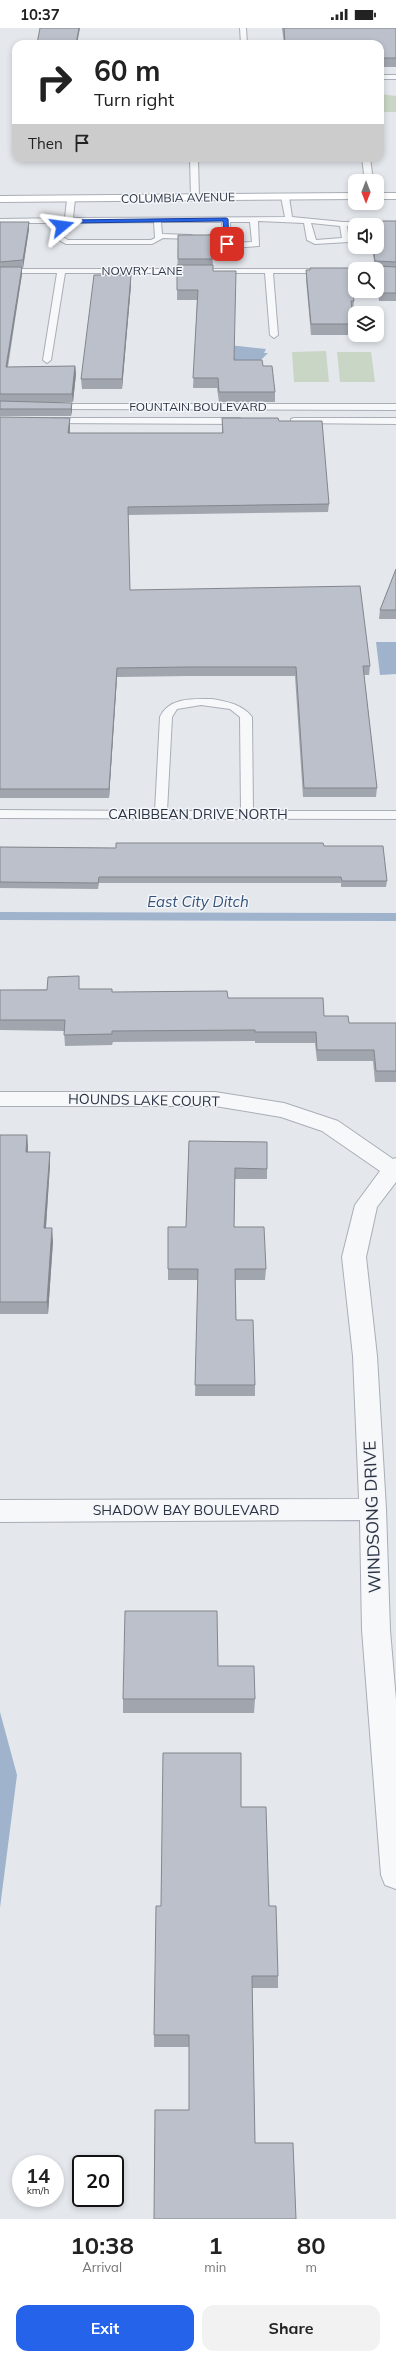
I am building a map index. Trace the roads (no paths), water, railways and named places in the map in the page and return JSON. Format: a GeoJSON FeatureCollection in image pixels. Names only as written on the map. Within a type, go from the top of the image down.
{"type":"FeatureCollection","features":[{"type":"Feature","properties":{"kind":"street","name":"COLUMBIA AVENUE"},"geometry":{"type":"LineString","coordinates":[[0,199],[348,196]]}},
{"type":"Feature","properties":{"kind":"street"},"geometry":{"type":"LineString","coordinates":[[384,196],[396,196]]}},
{"type":"Feature","properties":{"kind":"street","name":"HOUNDS LAKE COURT"},"geometry":{"type":"LineString","coordinates":[[0,1099],[215,1099],[284,1110],[330,1126],[394,1167]]}},
{"type":"Feature","properties":{"kind":"street","name":"WINDSONG DRIVE"},"geometry":{"type":"LineString","coordinates":[[394,1167],[366,1205],[354,1257],[365,1356],[373,1509],[376,1630],[396,1875]]}},
{"type":"Feature","properties":{"kind":"street","name":"SHADOW BAY BOULEVARD"},"geometry":{"type":"LineString","coordinates":[[0,1511],[373,1509]]}},
{"type":"Feature","properties":{"kind":"lane"},"geometry":{"type":"LineString","coordinates":[[243,28],[244,40]]}},
{"type":"Feature","properties":{"kind":"lane"},"geometry":{"type":"LineString","coordinates":[[384,77],[396,77]]}},
{"type":"Feature","properties":{"kind":"lane"},"geometry":{"type":"LineString","coordinates":[[194,162],[195,198]]}},
{"type":"Feature","properties":{"kind":"lane"},"geometry":{"type":"LineString","coordinates":[[367,162],[368,174]]}},
{"type":"Feature","properties":{"kind":"lane"},"geometry":{"type":"LineString","coordinates":[[285,197],[289,219]]}},
{"type":"Feature","properties":{"kind":"lane"},"geometry":{"type":"LineString","coordinates":[[71,199],[69,221],[62,226],[59,238],[66,242],[152,242],[159,239],[157,219]]}},
{"type":"Feature","properties":{"kind":"lane"},"geometry":{"type":"LineString","coordinates":[[226,219],[227,244],[231,246],[256,244],[254,219]]}},
{"type":"Feature","properties":{"kind":"lane"},"geometry":{"type":"LineString","coordinates":[[0,221],[289,219],[343,224],[396,224]]}},
{"type":"Feature","properties":{"kind":"lane"},"geometry":{"type":"LineString","coordinates":[[307,220],[310,240],[314,242],[346,240],[343,224]]}},
{"type":"Feature","properties":{"kind":"lane"},"geometry":{"type":"LineString","coordinates":[[158,236],[191,237]]}},
{"type":"Feature","properties":{"kind":"lane"},"geometry":{"type":"LineString","coordinates":[[212,236],[227,236]]}},
{"type":"Feature","properties":{"kind":"lane","name":"NOWRY LANE"},"geometry":{"type":"LineString","coordinates":[[0,271],[348,271]]}},
{"type":"Feature","properties":{"kind":"lane"},"geometry":{"type":"LineString","coordinates":[[47,360],[61,271]]}},
{"type":"Feature","properties":{"kind":"lane"},"geometry":{"type":"LineString","coordinates":[[269,271],[274,335]]}},
{"type":"Feature","properties":{"kind":"lane","name":"FOUNTAIN BOULEVARD"},"geometry":{"type":"LineString","coordinates":[[39,406],[396,407]]}},
{"type":"Feature","properties":{"kind":"lane"},"geometry":{"type":"LineString","coordinates":[[45,421],[251,421]]}},
{"type":"Feature","properties":{"kind":"lane"},"geometry":{"type":"LineString","coordinates":[[282,421],[396,421]]}},
{"type":"Feature","properties":{"kind":"lane"},"geometry":{"type":"LineString","coordinates":[[161,814],[166,717],[168,711],[173,707],[187,704],[225,704],[239,708],[246,717],[247,814]]}},
{"type":"Feature","properties":{"kind":"lane","name":"CARIBBEAN DRIVE NORTH"},"geometry":{"type":"LineString","coordinates":[[0,814],[396,815]]}},
{"type":"Feature","properties":{"kind":"water"},"geometry":{"type":"Polygon","coordinates":[[[229,345],[266,349],[264,353],[268,353],[260,361],[211,359],[229,345]]]}},
{"type":"Feature","properties":{"kind":"water"},"geometry":{"type":"Polygon","coordinates":[[[376,642],[396,642],[396,674],[380,675],[376,642]]]}},
{"type":"Feature","properties":{"kind":"water"},"geometry":{"type":"Polygon","coordinates":[[[0,1712],[17,1775],[0,1908],[0,1712]]]}},
{"type":"Feature","properties":{"kind":"waterway","name":"East City Ditch"},"geometry":{"type":"LineString","coordinates":[[0,916],[396,917]]}}]}
